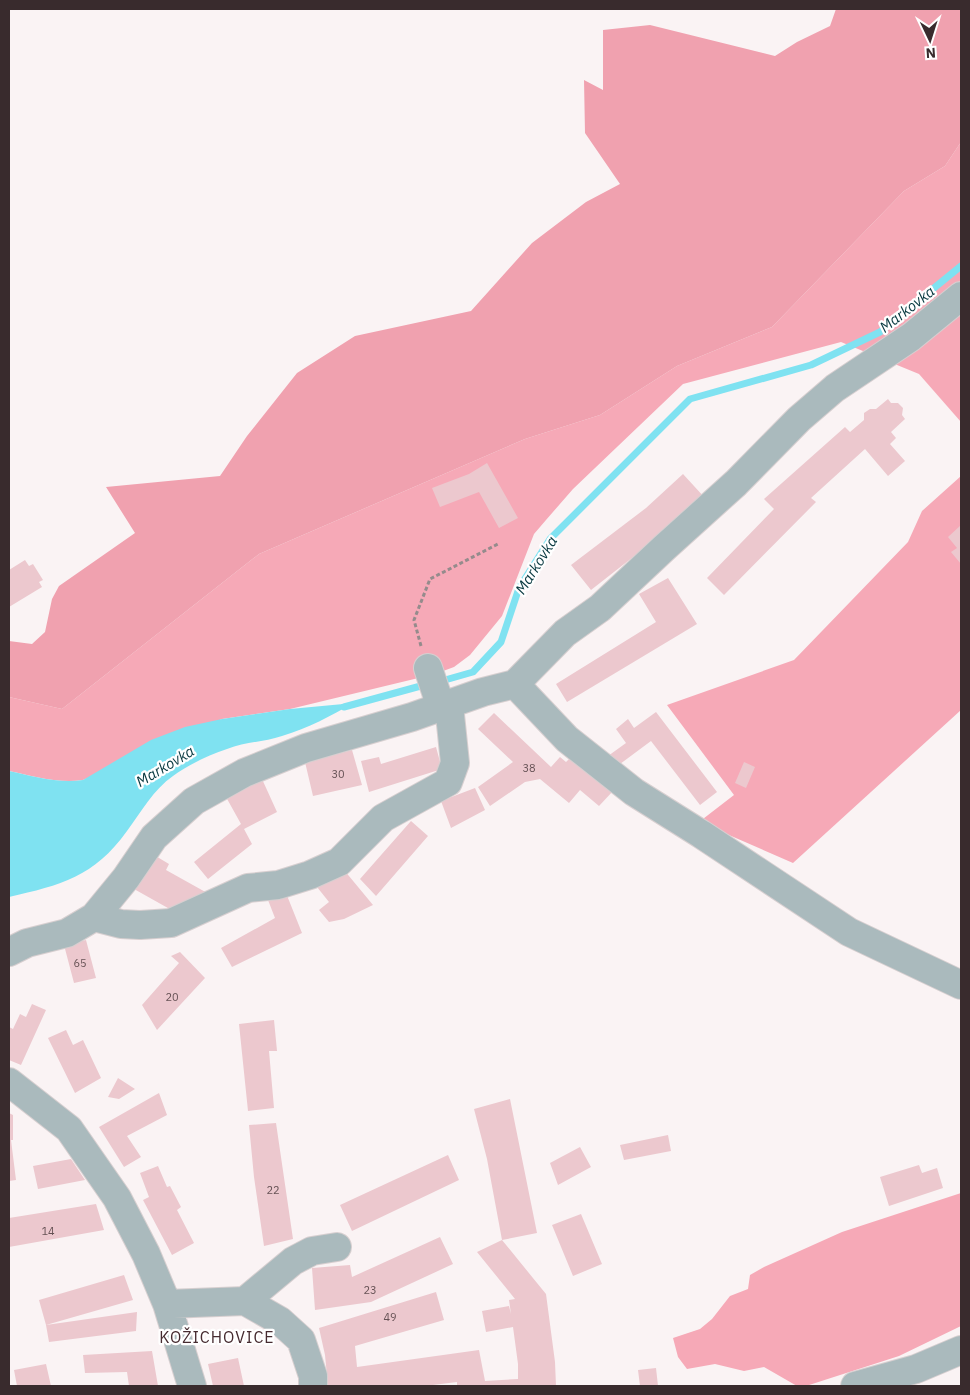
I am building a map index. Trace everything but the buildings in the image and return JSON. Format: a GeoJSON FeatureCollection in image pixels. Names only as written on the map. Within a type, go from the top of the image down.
{"type":"FeatureCollection","features":[{"type":"Feature","properties":{"kind":"street"},"geometry":{"type":"LineString","coordinates":[[9,952],[27,943],[67,933],[94,917],[126,878],[154,837],[194,801],[244,773],[438,693],[483,692],[515,684],[565,633],[600,608],[736,484],[806,412],[835,388],[911,337],[961,296]]}},
{"type":"Feature","properties":{"kind":"street"},"geometry":{"type":"LineString","coordinates":[[515,684],[567,739],[634,792],[708,838],[849,932],[961,984]]}},
{"type":"Feature","properties":{"kind":"street"},"geometry":{"type":"LineString","coordinates":[[94,917],[121,924],[171,923],[248,888],[278,885],[310,875],[339,862],[383,818],[448,782],[455,763],[438,693]]}},
{"type":"Feature","properties":{"kind":"street"},"geometry":{"type":"LineString","coordinates":[[9,1082],[69,1129],[117,1198],[146,1254],[167,1304],[192,1386]]}},
{"type":"Feature","properties":{"kind":"street"},"geometry":{"type":"LineString","coordinates":[[246,1301],[293,1261],[312,1252],[337,1247]]}},
{"type":"Feature","properties":{"kind":"street"},"geometry":{"type":"LineString","coordinates":[[167,1304],[246,1301],[280,1321],[301,1340],[313,1376],[313,1386]]}},
{"type":"Feature","properties":{"kind":"street"},"geometry":{"type":"LineString","coordinates":[[855,1386],[916,1369],[961,1350]]}},
{"type":"Feature","properties":{"kind":"path"},"geometry":{"type":"LineString","coordinates":[[438,693],[414,620],[430,579],[498,544]]}},
{"type":"Feature","properties":{"kind":"shaded area"},"geometry":{"type":"Polygon","coordinates":[[[836,9],[961,9],[961,142],[945,166],[904,191],[772,327],[677,366],[600,415],[525,439],[259,554],[62,709],[9,697],[9,641],[32,644],[45,632],[52,599],[59,586],[135,533],[106,487],[220,476],[247,436],[297,373],[355,336],[471,311],[532,243],[586,202],[620,184],[585,133],[584,80],[603,90],[603,30],[650,25],[775,56],[797,42],[830,26],[836,9]]]}},
{"type":"Feature","properties":{"kind":"shaded area"},"geometry":{"type":"Polygon","coordinates":[[[961,142],[961,422],[919,374],[841,342],[683,384],[573,489],[534,534],[502,616],[470,655],[454,667],[435,674],[290,709],[222,719],[83,780],[55,780],[9,771],[9,697],[62,709],[259,554],[525,439],[600,415],[677,366],[772,327],[904,191],[945,166],[961,142]]]}},
{"type":"Feature","properties":{"kind":"shaded area"},"geometry":{"type":"Polygon","coordinates":[[[961,476],[961,710],[793,863],[699,822],[734,795],[667,705],[794,660],[908,542],[922,511],[961,476]]]}},
{"type":"Feature","properties":{"kind":"shaded area"},"geometry":{"type":"Polygon","coordinates":[[[961,1193],[961,1326],[899,1356],[806,1386],[797,1386],[764,1367],[744,1371],[715,1364],[687,1369],[678,1357],[673,1338],[700,1329],[712,1319],[730,1296],[748,1289],[750,1275],[842,1232],[961,1193]]]}},
{"type":"Feature","properties":{"kind":"water"},"geometry":{"type":"Polygon","coordinates":[[[354,703],[301,729],[275,738],[234,747],[192,764],[160,787],[115,847],[89,869],[60,883],[9,897],[9,771],[55,780],[83,780],[151,740],[185,727],[222,719],[290,709],[354,703]]]}},
{"type":"Feature","properties":{"kind":"waterway","name":"Markovka"},"geometry":{"type":"LineString","coordinates":[[438,682],[473,672],[501,642],[519,588],[550,539],[690,399],[811,365],[880,332],[961,266]]}},
{"type":"Feature","properties":{"kind":"waterway","name":"Markovka"},"geometry":{"type":"LineString","coordinates":[[344,707],[428,684]]}},
{"type":"Feature","properties":{"kind":"district","name":"KOŽICHOVICE"},"geometry":{"type":"Point","coordinates":[217,1337]}}]}
